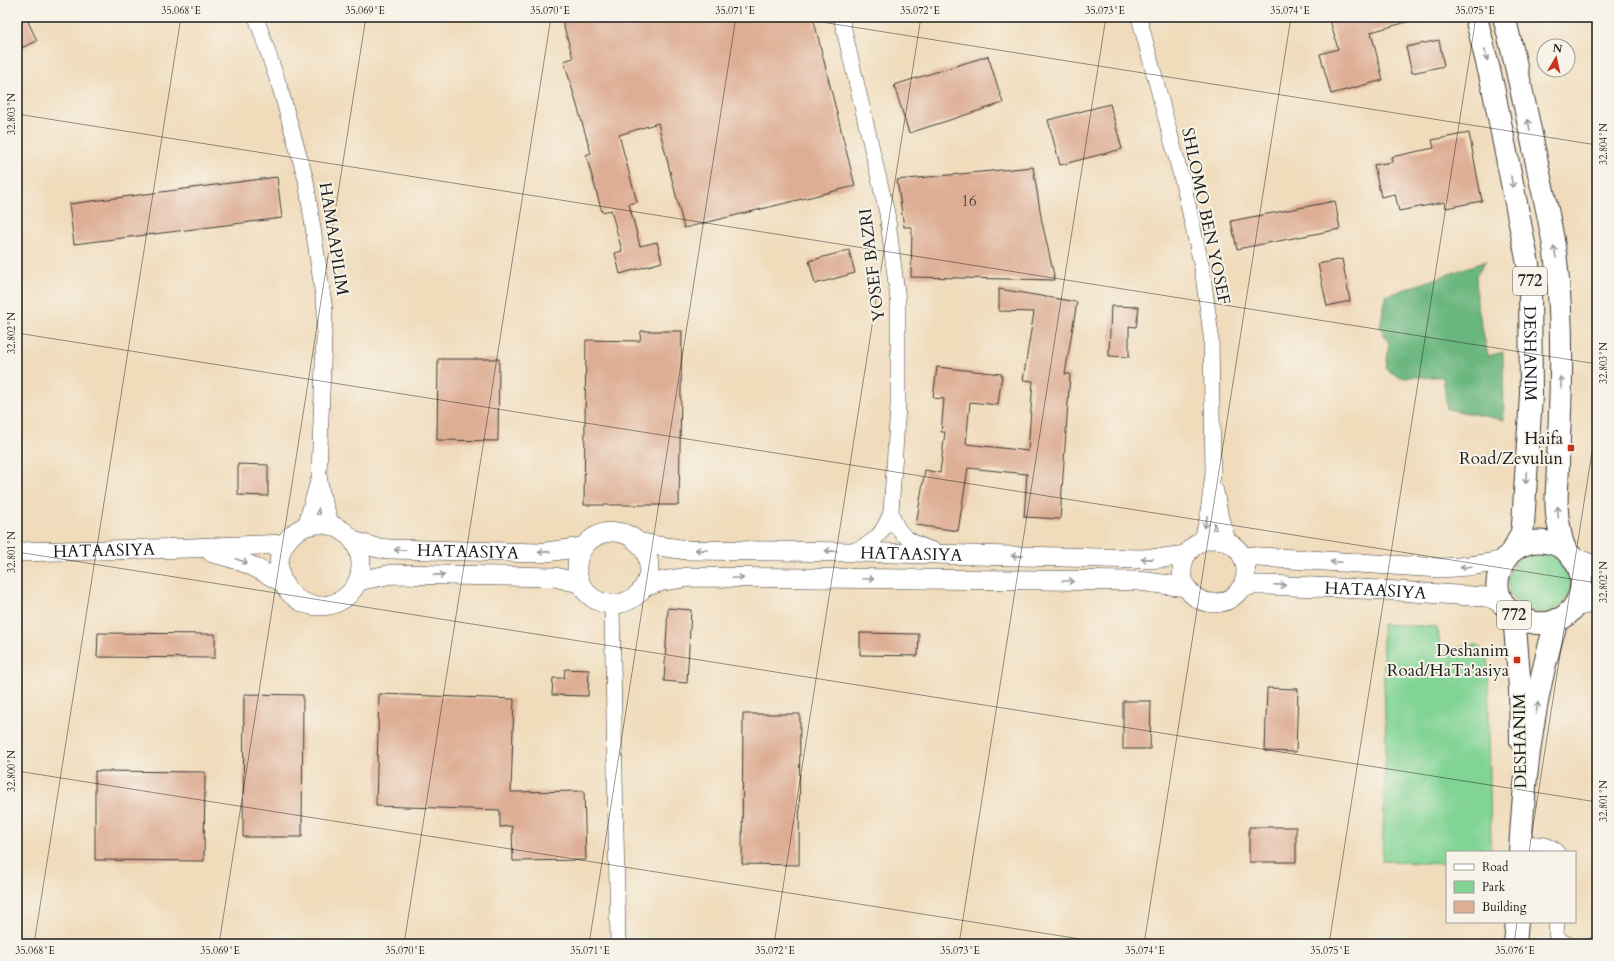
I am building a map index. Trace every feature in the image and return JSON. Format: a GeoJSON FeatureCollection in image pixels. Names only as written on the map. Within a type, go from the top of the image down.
{"type":"FeatureCollection","features":[{"type":"Feature","properties":{"kind":"main road","name":"DESHANIM"},"geometry":{"type":"LineString","coordinates":[[1476,17],[1493,86],[1528,264],[1530,285],[1531,396],[1526,490],[1522,532],[1509,555]]}},
{"type":"Feature","properties":{"kind":"main road","name":"DESHANIM"},"geometry":{"type":"LineString","coordinates":[[1504,17],[1523,92],[1556,259],[1560,299],[1561,397],[1557,500],[1558,524],[1569,554]]}},
{"type":"Feature","properties":{"kind":"main road"},"geometry":{"type":"LineString","coordinates":[[1509,555],[1526,543],[1540,541],[1554,543],[1569,554],[1597,567]]}},
{"type":"Feature","properties":{"kind":"main road","name":"772"},"geometry":{"type":"LineString","coordinates":[[1509,555],[1499,572],[1498,584],[1500,596],[1510,611],[1520,619],[1534,624],[1549,623],[1557,620],[1563,617],[1574,606],[1580,594],[1581,582],[1579,569],[1569,554]]}},
{"type":"Feature","properties":{"kind":"main road"},"geometry":{"type":"LineString","coordinates":[[1574,606],[1597,601]]}},
{"type":"Feature","properties":{"kind":"main road","name":"DESHANIM"},"geometry":{"type":"LineString","coordinates":[[1510,611],[1520,688],[1521,848]]}},
{"type":"Feature","properties":{"kind":"main road","name":"DESHANIM"},"geometry":{"type":"LineString","coordinates":[[1521,848],[1527,779],[1540,685],[1547,650],[1557,620]]}},
{"type":"Feature","properties":{"kind":"main road"},"geometry":{"type":"LineString","coordinates":[[1516,944],[1517,923]]}},
{"type":"Feature","properties":{"kind":"street","name":"HAMAAPILIM"},"geometry":{"type":"LineString","coordinates":[[256,17],[280,88],[306,180],[325,310],[320,474],[322,494],[332,526]]}},
{"type":"Feature","properties":{"kind":"street","name":"YOSEF BAZRI"},"geometry":{"type":"LineString","coordinates":[[841,17],[887,213],[898,300],[898,406],[891,512],[886,526],[879,536],[863,548],[852,552]]}},
{"type":"Feature","properties":{"kind":"street","name":"SHLOMO BEN YOSEF"},"geometry":{"type":"LineString","coordinates":[[1139,17],[1185,191],[1202,268],[1211,335],[1213,474],[1207,520],[1201,542]]}},
{"type":"Feature","properties":{"kind":"street","name":"HAMAAPILIM"},"geometry":{"type":"LineString","coordinates":[[305,526],[320,474]]}},
{"type":"Feature","properties":{"kind":"street","name":"SHLOMO BEN YOSEF"},"geometry":{"type":"LineString","coordinates":[[1213,474],[1218,505],[1229,543]]}},
{"type":"Feature","properties":{"kind":"street","name":"YOSEF BAZRI"},"geometry":{"type":"LineString","coordinates":[[891,512],[894,525],[910,541],[946,555]]}},
{"type":"Feature","properties":{"kind":"street"},"geometry":{"type":"LineString","coordinates":[[318,524],[332,526],[344,531],[354,541],[360,553],[362,567],[358,581],[351,592],[341,601],[328,606],[314,606],[301,602],[290,594],[283,583],[279,570],[280,556],[285,544],[294,533],[305,526],[318,524]]}},
{"type":"Feature","properties":{"kind":"street"},"geometry":{"type":"LineString","coordinates":[[615,532],[627,535],[638,542],[645,552],[649,563],[648,576],[644,587],[635,596],[625,602],[612,604],[602,603],[585,592],[579,583],[576,571],[578,558],[583,547],[592,538],[603,533],[615,532]]}},
{"type":"Feature","properties":{"kind":"street"},"geometry":{"type":"LineString","coordinates":[[1220,540],[1229,543],[1242,556],[1246,567],[1245,578],[1241,588],[1234,596],[1224,602],[1213,604],[1202,601],[1193,596],[1186,587],[1182,577],[1182,566],[1186,555],[1193,547],[1201,542],[1220,540]]}},
{"type":"Feature","properties":{"kind":"street","name":"HATAASIYA"},"geometry":{"type":"LineString","coordinates":[[354,541],[377,548],[390,549],[539,553],[583,547]]}},
{"type":"Feature","properties":{"kind":"street","name":"HATAASIYA"},"geometry":{"type":"LineString","coordinates":[[638,542],[687,550],[852,552],[1140,559],[1186,555]]}},
{"type":"Feature","properties":{"kind":"street","name":"HATAASIYA"},"geometry":{"type":"LineString","coordinates":[[17,552],[285,544]]}},
{"type":"Feature","properties":{"kind":"street","name":"HATAASIYA"},"geometry":{"type":"LineString","coordinates":[[191,548],[228,556],[249,563],[283,583]]}},
{"type":"Feature","properties":{"kind":"street","name":"HATAASIYA"},"geometry":{"type":"LineString","coordinates":[[1242,556],[1441,568],[1459,567],[1509,555]]}},
{"type":"Feature","properties":{"kind":"street","name":"HATAASIYA"},"geometry":{"type":"LineString","coordinates":[[358,581],[392,574],[555,576],[579,583]]}},
{"type":"Feature","properties":{"kind":"street","name":"HATAASIYA"},"geometry":{"type":"LineString","coordinates":[[644,587],[662,581],[689,577],[1139,581],[1186,587]]}},
{"type":"Feature","properties":{"kind":"street","name":"HATAASIYA"},"geometry":{"type":"LineString","coordinates":[[1241,588],[1253,585],[1268,585],[1383,590],[1486,597],[1494,599],[1510,611]]}},
{"type":"Feature","properties":{"kind":"street"},"geometry":{"type":"LineString","coordinates":[[612,604],[618,944]]}},
{"type":"Feature","properties":{"kind":"street"},"geometry":{"type":"LineString","coordinates":[[1521,848],[1540,844],[1553,848],[1556,851]]}},
{"type":"Feature","properties":{"kind":"street"},"geometry":{"type":"LineString","coordinates":[[1558,923],[1556,933],[1558,940],[1568,944]]}},
{"type":"Feature","properties":{"kind":"green space"},"geometry":{"type":"Polygon","coordinates":[[[1486,261],[1476,276],[1477,302],[1488,356],[1503,352],[1504,420],[1447,409],[1443,377],[1399,377],[1386,369],[1389,343],[1380,327],[1386,296],[1486,261]]]}},
{"type":"Feature","properties":{"kind":"green space"},"geometry":{"type":"Polygon","coordinates":[[[1539,549],[1559,556],[1571,574],[1569,595],[1563,604],[1554,610],[1544,613],[1524,610],[1509,594],[1508,574],[1520,556],[1539,549]]]}},
{"type":"Feature","properties":{"kind":"green space"},"geometry":{"type":"Polygon","coordinates":[[[1382,624],[1436,627],[1443,654],[1466,645],[1476,645],[1488,654],[1491,851],[1446,851],[1446,864],[1382,861],[1386,745],[1382,624]]]}},
{"type":"Feature","properties":{"kind":"building"},"geometry":{"type":"Polygon","coordinates":[[[17,17],[26,17],[37,41],[17,50],[17,17]]]}},
{"type":"Feature","properties":{"kind":"building"},"geometry":{"type":"Polygon","coordinates":[[[561,17],[813,17],[855,186],[684,228],[658,123],[619,135],[637,202],[629,204],[640,246],[657,242],[662,262],[620,274],[615,253],[622,251],[611,210],[602,212],[586,155],[591,153],[564,61],[573,58],[561,17]]]}},
{"type":"Feature","properties":{"kind":"building"},"geometry":{"type":"Polygon","coordinates":[[[1329,17],[1414,17],[1414,20],[1371,32],[1383,80],[1331,94],[1320,54],[1338,49],[1329,17]]]}},
{"type":"Feature","properties":{"kind":"building"},"geometry":{"type":"Polygon","coordinates":[[[1439,40],[1444,66],[1412,73],[1406,47],[1439,40]]]}},
{"type":"Feature","properties":{"kind":"building"},"geometry":{"type":"Polygon","coordinates":[[[988,56],[1003,103],[909,133],[894,85],[988,56]]]}},
{"type":"Feature","properties":{"kind":"building"},"geometry":{"type":"Polygon","coordinates":[[[1110,104],[1122,149],[1060,165],[1048,120],[1110,104]]]}},
{"type":"Feature","properties":{"kind":"building"},"geometry":{"type":"Polygon","coordinates":[[[1469,133],[1482,201],[1446,208],[1445,202],[1399,211],[1395,194],[1381,197],[1374,165],[1392,162],[1391,157],[1434,148],[1432,140],[1469,133]]]}},
{"type":"Feature","properties":{"kind":"building"},"geometry":{"type":"Polygon","coordinates":[[[1033,167],[1042,222],[1055,280],[911,277],[912,227],[904,227],[897,180],[1033,167]]]}},
{"type":"Feature","properties":{"kind":"building"},"geometry":{"type":"Polygon","coordinates":[[[277,177],[282,218],[74,244],[69,204],[277,177]]]}},
{"type":"Feature","properties":{"kind":"building"},"geometry":{"type":"Polygon","coordinates":[[[1335,201],[1340,229],[1237,249],[1231,221],[1335,201]]]}},
{"type":"Feature","properties":{"kind":"building"},"geometry":{"type":"Polygon","coordinates":[[[849,250],[855,273],[815,284],[809,261],[849,250]]]}},
{"type":"Feature","properties":{"kind":"building"},"geometry":{"type":"Polygon","coordinates":[[[1342,259],[1350,301],[1327,306],[1318,264],[1342,259]]]}},
{"type":"Feature","properties":{"kind":"building"},"geometry":{"type":"Polygon","coordinates":[[[999,289],[1077,302],[1065,374],[1070,374],[1060,519],[1024,517],[1027,474],[968,468],[958,531],[916,525],[925,470],[940,473],[945,432],[941,432],[944,399],[933,398],[937,367],[1002,374],[998,405],[970,402],[966,444],[1028,451],[1033,381],[1023,380],[1034,312],[999,311],[999,289]]]}},
{"type":"Feature","properties":{"kind":"building"},"geometry":{"type":"Polygon","coordinates":[[[1111,306],[1139,307],[1136,327],[1129,326],[1129,357],[1109,356],[1111,306]]]}},
{"type":"Feature","properties":{"kind":"building"},"geometry":{"type":"Polygon","coordinates":[[[641,331],[682,331],[679,505],[584,505],[586,340],[640,341],[641,331]]]}},
{"type":"Feature","properties":{"kind":"building"},"geometry":{"type":"Polygon","coordinates":[[[438,359],[499,359],[498,441],[437,440],[438,359]]]}},
{"type":"Feature","properties":{"kind":"building"},"geometry":{"type":"Polygon","coordinates":[[[238,464],[268,465],[268,496],[238,495],[238,464]]]}},
{"type":"Feature","properties":{"kind":"building"},"geometry":{"type":"Polygon","coordinates":[[[668,608],[691,610],[687,683],[664,681],[668,608]]]}},
{"type":"Feature","properties":{"kind":"building"},"geometry":{"type":"Polygon","coordinates":[[[98,633],[215,634],[215,658],[97,657],[98,633]]]}},
{"type":"Feature","properties":{"kind":"building"},"geometry":{"type":"Polygon","coordinates":[[[860,633],[919,634],[918,656],[860,655],[860,633]]]}},
{"type":"Feature","properties":{"kind":"building"},"geometry":{"type":"Polygon","coordinates":[[[565,669],[589,670],[588,696],[552,695],[553,678],[564,678],[565,669]]]}},
{"type":"Feature","properties":{"kind":"building"},"geometry":{"type":"Polygon","coordinates":[[[1267,688],[1298,689],[1296,752],[1265,751],[1267,688]]]}},
{"type":"Feature","properties":{"kind":"building"},"geometry":{"type":"Polygon","coordinates":[[[244,694],[303,695],[302,837],[243,837],[244,694]]]}},
{"type":"Feature","properties":{"kind":"building"},"geometry":{"type":"Polygon","coordinates":[[[379,694],[514,699],[511,792],[584,791],[586,860],[513,861],[512,826],[500,827],[500,810],[376,806],[379,694]]]}},
{"type":"Feature","properties":{"kind":"building"},"geometry":{"type":"Polygon","coordinates":[[[1123,701],[1151,701],[1150,749],[1123,749],[1123,701]]]}},
{"type":"Feature","properties":{"kind":"building"},"geometry":{"type":"Polygon","coordinates":[[[743,714],[800,714],[799,865],[742,864],[743,714]]]}},
{"type":"Feature","properties":{"kind":"building"},"geometry":{"type":"Polygon","coordinates":[[[95,771],[205,772],[204,861],[95,860],[95,771]]]}},
{"type":"Feature","properties":{"kind":"building"},"geometry":{"type":"Polygon","coordinates":[[[1249,827],[1296,827],[1296,862],[1249,862],[1249,827]]]}},
{"type":"Feature","properties":{"kind":"place","name":"Haifa Road/Zevulun"},"geometry":{"type":"Point","coordinates":[1571,448]}},
{"type":"Feature","properties":{"kind":"place","name":"Deshanim Road/HaTa'asiya"},"geometry":{"type":"Point","coordinates":[1517,660]}}]}
